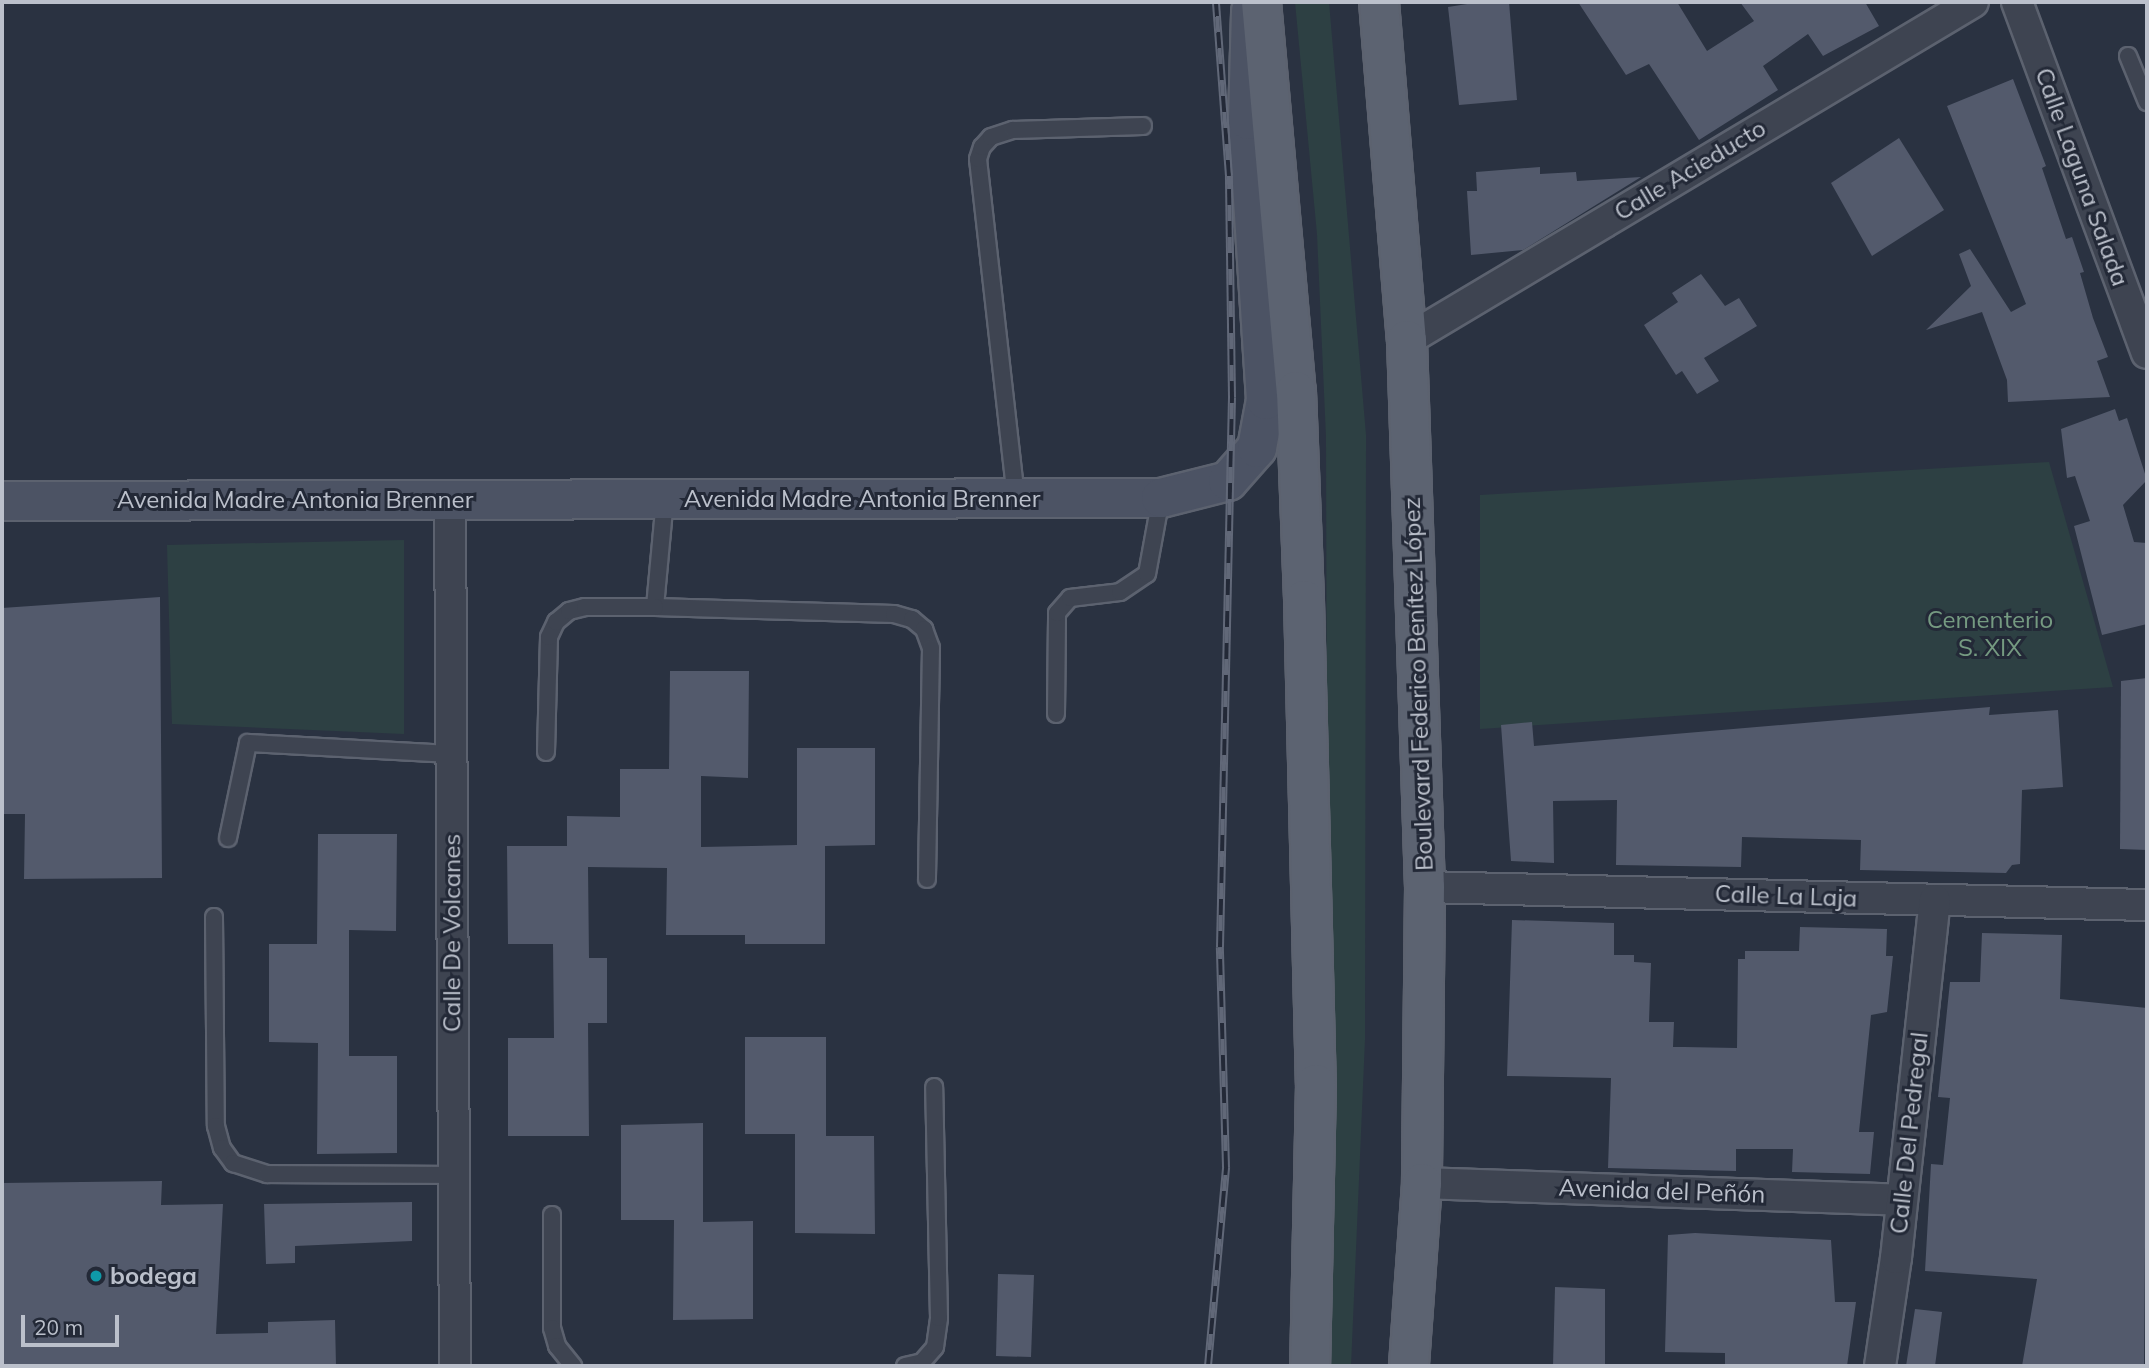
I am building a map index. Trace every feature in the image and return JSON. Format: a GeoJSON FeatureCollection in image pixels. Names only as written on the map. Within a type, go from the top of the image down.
{"type":"FeatureCollection","features":[{"type":"Feature","properties":{"kind":"main road"},"geometry":{"type":"LineString","coordinates":[[1261,2],[1296,391],[1303,572],[1316,1084],[1310,1366]]}},
{"type":"Feature","properties":{"kind":"main road","name":"Boulevard Federico Benítez López"},"geometry":{"type":"LineString","coordinates":[[1379,2],[1407,340],[1425,887],[1422,1182],[1409,1366]]}},
{"type":"Feature","properties":{"kind":"street","name":"Avenida Madre Antonia Brenner"},"geometry":{"type":"LineString","coordinates":[[2,501],[1161,498],[1228,481],[1257,448],[1265,428],[1248,120],[1247,50],[1253,2]]}},
{"type":"Feature","properties":{"kind":"street","name":"Calle Acieducto"},"geometry":{"type":"LineString","coordinates":[[1407,340],[1973,2]]}},
{"type":"Feature","properties":{"kind":"street","name":"Calle Laguna Salada"},"geometry":{"type":"LineString","coordinates":[[2017,2],[2147,353]]}},
{"type":"Feature","properties":{"kind":"street","name":"Calle De Volcanes"},"geometry":{"type":"LineString","coordinates":[[450,500],[455,1366]]}},
{"type":"Feature","properties":{"kind":"street","name":"Calle La Laja"},"geometry":{"type":"LineString","coordinates":[[1425,887],[2147,905]]}},
{"type":"Feature","properties":{"kind":"street","name":"Calle Del Pedregal"},"geometry":{"type":"LineString","coordinates":[[1880,1366],[1935,900]]}},
{"type":"Feature","properties":{"kind":"street","name":"Avenida del Peñón"},"geometry":{"type":"LineString","coordinates":[[1422,1182],[1901,1200]]}},
{"type":"Feature","properties":{"kind":"lane"},"geometry":{"type":"LineString","coordinates":[[2127,56],[2147,102]]}},
{"type":"Feature","properties":{"kind":"lane"},"geometry":{"type":"LineString","coordinates":[[1016,498],[978,159],[982,147],[991,137],[1013,131],[1143,126]]}},
{"type":"Feature","properties":{"kind":"lane"},"geometry":{"type":"LineString","coordinates":[[1056,714],[1057,613],[1070,598],[1120,592],[1147,573],[1161,498]]}},
{"type":"Feature","properties":{"kind":"lane"},"geometry":{"type":"LineString","coordinates":[[655,607],[665,499]]}},
{"type":"Feature","properties":{"kind":"lane"},"geometry":{"type":"LineString","coordinates":[[546,752],[549,637],[556,622],[569,611],[585,607],[655,607],[894,614],[912,619],[924,629],[931,648],[927,879]]}},
{"type":"Feature","properties":{"kind":"lane"},"geometry":{"type":"LineString","coordinates":[[228,838],[248,743],[452,754]]}},
{"type":"Feature","properties":{"kind":"lane"},"geometry":{"type":"LineString","coordinates":[[214,917],[216,1126],[222,1148],[233,1163],[267,1174],[453,1175]]}},
{"type":"Feature","properties":{"kind":"lane"},"geometry":{"type":"LineString","coordinates":[[905,1366],[922,1362],[935,1347],[939,1318],[934,1087]]}},
{"type":"Feature","properties":{"kind":"lane"},"geometry":{"type":"LineString","coordinates":[[551,1215],[552,1328],[558,1346],[573,1366]]}},
{"type":"Feature","properties":{"kind":"green space"},"geometry":{"type":"Polygon","coordinates":[[[1295,2],[1329,2],[1366,435],[1365,1039],[1351,1366],[1319,1366],[1328,1107],[1326,437],[1317,234],[1295,2]]]}},
{"type":"Feature","properties":{"kind":"green space","name":"Cementerio S. XIX"},"geometry":{"type":"Polygon","coordinates":[[[2049,462],[2113,687],[1480,729],[1480,495],[2049,462]]]}},
{"type":"Feature","properties":{"kind":"green space"},"geometry":{"type":"Polygon","coordinates":[[[404,540],[404,734],[172,724],[167,545],[404,540]]]}},
{"type":"Feature","properties":{"kind":"building"},"geometry":{"type":"Polygon","coordinates":[[[1480,2],[1509,2],[1517,100],[1459,105],[1448,7],[1480,2]]]}},
{"type":"Feature","properties":{"kind":"building"},"geometry":{"type":"Polygon","coordinates":[[[1578,2],[1677,2],[1707,51],[1754,21],[1740,2],[1865,2],[1879,26],[1823,56],[1808,34],[1763,66],[1778,90],[1699,140],[1649,64],[1626,75],[1578,2]]]}},
{"type":"Feature","properties":{"kind":"building"},"geometry":{"type":"Polygon","coordinates":[[[2013,79],[2046,166],[2042,168],[2066,239],[2072,237],[2084,272],[2080,273],[2108,357],[2097,361],[2110,397],[2008,402],[2007,380],[1982,312],[1926,330],[1971,286],[1959,254],[1970,249],[2011,312],[2026,304],[1947,106],[2013,79]]]}},
{"type":"Feature","properties":{"kind":"building"},"geometry":{"type":"Polygon","coordinates":[[[1899,138],[1944,210],[1872,256],[1831,183],[1899,138]]]}},
{"type":"Feature","properties":{"kind":"building"},"geometry":{"type":"Polygon","coordinates":[[[1540,167],[1540,174],[1576,172],[1577,181],[1641,177],[1523,250],[1471,255],[1467,191],[1477,191],[1476,172],[1540,167]]]}},
{"type":"Feature","properties":{"kind":"building"},"geometry":{"type":"Polygon","coordinates":[[[1701,274],[1725,306],[1739,298],[1757,326],[1704,358],[1719,381],[1697,394],[1682,371],[1676,375],[1644,325],[1678,302],[1672,293],[1701,274]]]}},
{"type":"Feature","properties":{"kind":"building"},"geometry":{"type":"Polygon","coordinates":[[[2115,409],[2119,421],[2127,418],[2147,480],[2123,505],[2134,542],[2147,543],[2147,624],[2102,635],[2074,526],[2090,521],[2075,476],[2067,478],[2061,429],[2115,409]]]}},
{"type":"Feature","properties":{"kind":"building"},"geometry":{"type":"Polygon","coordinates":[[[160,597],[162,878],[24,879],[25,814],[2,814],[2,608],[160,597]]]}},
{"type":"Feature","properties":{"kind":"building"},"geometry":{"type":"Polygon","coordinates":[[[670,671],[749,671],[748,778],[701,776],[701,847],[797,845],[797,748],[875,748],[875,845],[825,846],[825,944],[745,944],[745,935],[666,935],[667,868],[588,867],[589,958],[607,958],[607,1023],[588,1023],[589,1136],[508,1136],[508,1038],[554,1038],[553,944],[508,944],[507,846],[567,846],[567,816],[620,817],[620,769],[669,769],[670,671]]]}},
{"type":"Feature","properties":{"kind":"building"},"geometry":{"type":"Polygon","coordinates":[[[2147,678],[2147,850],[2120,849],[2121,681],[2147,678]]]}},
{"type":"Feature","properties":{"kind":"building"},"geometry":{"type":"Polygon","coordinates":[[[1990,707],[1989,715],[2058,710],[2063,787],[2022,790],[2020,864],[2012,865],[2006,873],[1860,870],[1861,840],[1742,837],[1741,867],[1616,865],[1617,800],[1553,801],[1554,863],[1511,861],[1501,725],[1532,722],[1534,746],[1990,707]]]}},
{"type":"Feature","properties":{"kind":"building"},"geometry":{"type":"Polygon","coordinates":[[[318,834],[397,834],[396,931],[349,930],[349,1056],[397,1056],[397,1153],[317,1154],[318,1043],[269,1042],[269,944],[317,944],[318,834]]]}},
{"type":"Feature","properties":{"kind":"building"},"geometry":{"type":"Polygon","coordinates":[[[1512,920],[1614,923],[1614,955],[1634,955],[1634,962],[1651,963],[1649,1022],[1674,1022],[1673,1047],[1737,1048],[1738,959],[1745,959],[1745,951],[1799,951],[1800,927],[1887,929],[1886,956],[1893,956],[1887,1012],[1871,1015],[1859,1132],[1874,1132],[1870,1174],[1792,1172],[1793,1149],[1736,1149],[1736,1171],[1608,1168],[1611,1078],[1507,1076],[1512,920]]]}},
{"type":"Feature","properties":{"kind":"building"},"geometry":{"type":"Polygon","coordinates":[[[1982,933],[2062,935],[2060,999],[2147,1008],[2144,1366],[2022,1366],[2037,1279],[1925,1271],[1931,1164],[1943,1165],[1950,1098],[1938,1097],[1950,982],[1980,982],[1982,933]]]}},
{"type":"Feature","properties":{"kind":"building"},"geometry":{"type":"Polygon","coordinates":[[[745,1037],[826,1037],[826,1136],[874,1136],[875,1234],[795,1233],[795,1134],[745,1134],[745,1037]]]}},
{"type":"Feature","properties":{"kind":"building"},"geometry":{"type":"Polygon","coordinates":[[[703,1123],[703,1222],[753,1221],[753,1319],[673,1320],[674,1220],[621,1220],[621,1125],[703,1123]]]}},
{"type":"Feature","properties":{"kind":"building"},"geometry":{"type":"Polygon","coordinates":[[[162,1181],[161,1205],[223,1204],[216,1334],[268,1333],[268,1322],[335,1320],[336,1366],[2,1366],[2,1183],[162,1181]]]}},
{"type":"Feature","properties":{"kind":"building"},"geometry":{"type":"Polygon","coordinates":[[[412,1202],[412,1241],[295,1246],[295,1263],[266,1264],[264,1204],[412,1202]]]}},
{"type":"Feature","properties":{"kind":"building"},"geometry":{"type":"Polygon","coordinates":[[[1695,1233],[1831,1240],[1835,1302],[1856,1302],[1847,1366],[1725,1366],[1725,1353],[1665,1352],[1668,1235],[1695,1233]]]}},
{"type":"Feature","properties":{"kind":"building"},"geometry":{"type":"Polygon","coordinates":[[[998,1274],[1034,1275],[1031,1357],[996,1356],[998,1274]]]}},
{"type":"Feature","properties":{"kind":"building"},"geometry":{"type":"Polygon","coordinates":[[[1555,1287],[1605,1289],[1605,1366],[1553,1366],[1555,1287]]]}},
{"type":"Feature","properties":{"kind":"building"},"geometry":{"type":"Polygon","coordinates":[[[1915,1309],[1942,1312],[1935,1366],[1906,1366],[1915,1309]]]}},
{"type":"Feature","properties":{"kind":"railway"},"geometry":{"type":"LineString","coordinates":[[1208,1366],[1226,1167],[1220,947],[1232,397],[1229,176],[1216,2]]}},
{"type":"Feature","properties":{"kind":"place","name":"bodega"},"geometry":{"type":"Point","coordinates":[96,1276]}}]}
